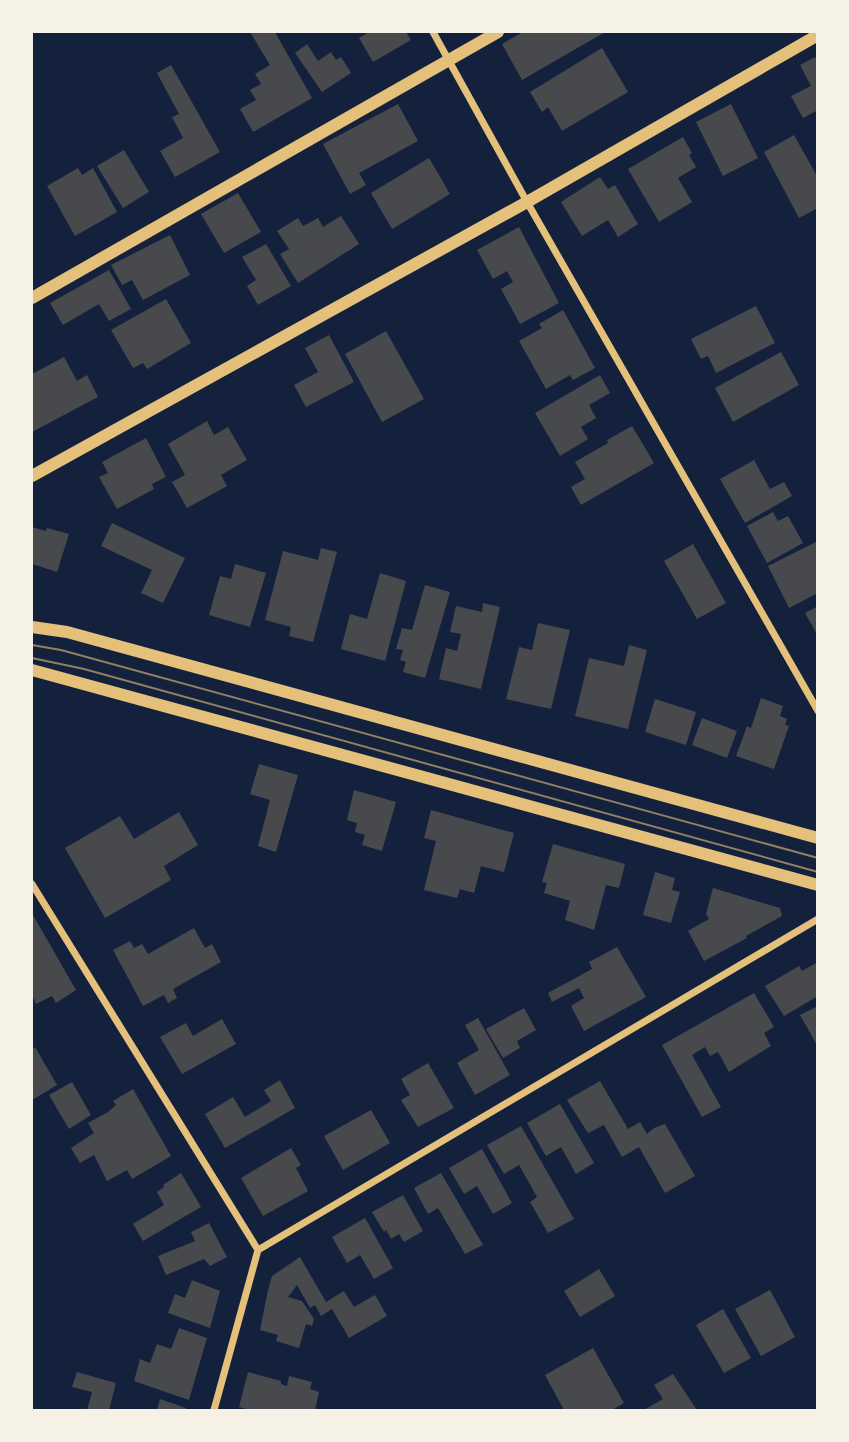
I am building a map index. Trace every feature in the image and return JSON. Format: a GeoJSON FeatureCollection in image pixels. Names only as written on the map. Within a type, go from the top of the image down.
{"type":"FeatureCollection","features":[{"type":"Feature","properties":{"kind":"street"},"geometry":{"type":"LineString","coordinates":[[433,32],[817,711]]}},
{"type":"Feature","properties":{"kind":"street"},"geometry":{"type":"LineString","coordinates":[[32,298],[498,32]]}},
{"type":"Feature","properties":{"kind":"street"},"geometry":{"type":"LineString","coordinates":[[32,476],[527,202],[817,35]]}},
{"type":"Feature","properties":{"kind":"street"},"geometry":{"type":"LineString","coordinates":[[32,627],[67,632],[817,838]]}},
{"type":"Feature","properties":{"kind":"street"},"geometry":{"type":"LineString","coordinates":[[32,670],[817,885]]}},
{"type":"Feature","properties":{"kind":"street"},"geometry":{"type":"LineString","coordinates":[[32,884],[258,1250]]}},
{"type":"Feature","properties":{"kind":"street"},"geometry":{"type":"LineString","coordinates":[[214,1410],[258,1250],[817,919]]}},
{"type":"Feature","properties":{"kind":"building"},"geometry":{"type":"Polygon","coordinates":[[[250,32],[275,32],[312,98],[253,132],[240,109],[256,100],[250,90],[261,84],[255,74],[270,65],[250,32]]]}},
{"type":"Feature","properties":{"kind":"building"},"geometry":{"type":"Polygon","coordinates":[[[369,32],[406,32],[411,40],[373,62],[359,38],[369,32]]]}},
{"type":"Feature","properties":{"kind":"building"},"geometry":{"type":"Polygon","coordinates":[[[523,32],[605,32],[522,80],[502,44],[523,32]]]}},
{"type":"Feature","properties":{"kind":"building"},"geometry":{"type":"Polygon","coordinates":[[[307,44],[318,61],[331,52],[336,60],[341,57],[351,73],[322,92],[295,53],[307,44]]]}},
{"type":"Feature","properties":{"kind":"building"},"geometry":{"type":"Polygon","coordinates":[[[602,48],[628,92],[562,131],[548,107],[542,112],[530,92],[602,48]]]}},
{"type":"Feature","properties":{"kind":"building"},"geometry":{"type":"Polygon","coordinates":[[[815,57],[818,63],[818,110],[803,118],[791,96],[811,86],[800,65],[815,57]]]}},
{"type":"Feature","properties":{"kind":"building"},"geometry":{"type":"Polygon","coordinates":[[[171,65],[220,152],[175,177],[160,151],[183,138],[172,117],[179,114],[157,73],[171,65]]]}},
{"type":"Feature","properties":{"kind":"building"},"geometry":{"type":"Polygon","coordinates":[[[398,104],[418,141],[359,173],[366,185],[350,194],[323,144],[398,104]]]}},
{"type":"Feature","properties":{"kind":"building"},"geometry":{"type":"Polygon","coordinates":[[[731,104],[758,158],[723,176],[696,122],[731,104]]]}},
{"type":"Feature","properties":{"kind":"building"},"geometry":{"type":"Polygon","coordinates":[[[794,135],[818,178],[818,208],[799,218],[764,152],[794,135]]]}},
{"type":"Feature","properties":{"kind":"building"},"geometry":{"type":"Polygon","coordinates":[[[683,137],[696,167],[678,178],[692,202],[659,222],[628,169],[683,137]]]}},
{"type":"Feature","properties":{"kind":"building"},"geometry":{"type":"Polygon","coordinates":[[[124,150],[149,192],[123,208],[97,166],[124,150]]]}},
{"type":"Feature","properties":{"kind":"building"},"geometry":{"type":"Polygon","coordinates":[[[429,158],[450,194],[392,229],[371,193],[429,158]]]}},
{"type":"Feature","properties":{"kind":"building"},"geometry":{"type":"Polygon","coordinates":[[[78,168],[82,175],[93,168],[117,212],[75,236],[47,186],[78,168]]]}},
{"type":"Feature","properties":{"kind":"building"},"geometry":{"type":"Polygon","coordinates":[[[600,177],[608,189],[615,185],[638,224],[618,237],[608,220],[582,236],[561,202],[600,177]]]}},
{"type":"Feature","properties":{"kind":"building"},"geometry":{"type":"Polygon","coordinates":[[[238,193],[261,232],[224,253],[201,214],[238,193]]]}},
{"type":"Feature","properties":{"kind":"building"},"geometry":{"type":"Polygon","coordinates":[[[341,216],[359,244],[298,283],[280,254],[289,249],[277,231],[298,218],[303,226],[318,218],[323,227],[341,216]]]}},
{"type":"Feature","properties":{"kind":"building"},"geometry":{"type":"Polygon","coordinates":[[[519,227],[559,303],[520,324],[501,289],[513,282],[507,271],[493,279],[477,250],[519,227]]]}},
{"type":"Feature","properties":{"kind":"building"},"geometry":{"type":"Polygon","coordinates":[[[170,235],[190,275],[143,300],[132,280],[122,285],[111,265],[170,235]]]}},
{"type":"Feature","properties":{"kind":"building"},"geometry":{"type":"Polygon","coordinates":[[[266,244],[291,286],[258,305],[247,286],[256,280],[242,257],[266,244]]]}},
{"type":"Feature","properties":{"kind":"building"},"geometry":{"type":"Polygon","coordinates":[[[109,270],[131,309],[109,321],[99,304],[63,325],[50,303],[109,270]]]}},
{"type":"Feature","properties":{"kind":"building"},"geometry":{"type":"Polygon","coordinates":[[[166,299],[191,343],[147,369],[143,363],[133,368],[111,330],[166,299]]]}},
{"type":"Feature","properties":{"kind":"building"},"geometry":{"type":"Polygon","coordinates":[[[756,306],[775,343],[716,373],[708,356],[701,359],[691,339],[756,306]]]}},
{"type":"Feature","properties":{"kind":"building"},"geometry":{"type":"Polygon","coordinates":[[[563,310],[595,368],[573,380],[570,375],[546,389],[519,341],[542,328],[539,324],[563,310]]]}},
{"type":"Feature","properties":{"kind":"building"},"geometry":{"type":"Polygon","coordinates":[[[386,331],[424,399],[382,422],[345,354],[386,331]]]}},
{"type":"Feature","properties":{"kind":"building"},"geometry":{"type":"Polygon","coordinates":[[[329,335],[354,382],[306,407],[294,385],[318,372],[305,348],[329,335]]]}},
{"type":"Feature","properties":{"kind":"building"},"geometry":{"type":"Polygon","coordinates":[[[781,352],[799,385],[733,422],[715,388],[781,352]]]}},
{"type":"Feature","properties":{"kind":"building"},"geometry":{"type":"Polygon","coordinates":[[[64,357],[77,381],[87,375],[98,397],[32,432],[32,374],[64,357]]]}},
{"type":"Feature","properties":{"kind":"building"},"geometry":{"type":"Polygon","coordinates":[[[600,375],[610,393],[589,405],[596,418],[581,427],[588,439],[560,456],[535,413],[600,375]]]}},
{"type":"Feature","properties":{"kind":"building"},"geometry":{"type":"Polygon","coordinates":[[[207,421],[214,435],[228,427],[247,460],[221,475],[227,486],[187,508],[172,482],[185,475],[168,444],[207,421]]]}},
{"type":"Feature","properties":{"kind":"building"},"geometry":{"type":"Polygon","coordinates":[[[632,426],[654,463],[581,505],[571,487],[585,479],[575,462],[632,426]]]}},
{"type":"Feature","properties":{"kind":"building"},"geometry":{"type":"Polygon","coordinates":[[[146,438],[166,477],[152,484],[154,489],[117,509],[99,477],[108,473],[102,462],[146,438]]]}},
{"type":"Feature","properties":{"kind":"building"},"geometry":{"type":"Polygon","coordinates":[[[754,460],[770,489],[784,482],[792,496],[745,523],[720,479],[754,460]]]}},
{"type":"Feature","properties":{"kind":"building"},"geometry":{"type":"Polygon","coordinates":[[[773,512],[778,521],[788,516],[803,543],[767,563],[747,526],[773,512]]]}},
{"type":"Feature","properties":{"kind":"building"},"geometry":{"type":"Polygon","coordinates":[[[112,523],[185,558],[163,603],[141,593],[152,570],[101,546],[112,523]]]}},
{"type":"Feature","properties":{"kind":"building"},"geometry":{"type":"Polygon","coordinates":[[[32,527],[69,534],[57,572],[32,564],[32,527]]]}},
{"type":"Feature","properties":{"kind":"building"},"geometry":{"type":"Polygon","coordinates":[[[818,541],[818,593],[789,608],[768,566],[818,541]]]}},
{"type":"Feature","properties":{"kind":"building"},"geometry":{"type":"Polygon","coordinates":[[[693,544],[726,603],[697,619],[664,561],[693,544]]]}},
{"type":"Feature","properties":{"kind":"building"},"geometry":{"type":"Polygon","coordinates":[[[321,548],[337,552],[313,642],[289,636],[291,627],[265,620],[283,551],[318,560],[321,548]]]}},
{"type":"Feature","properties":{"kind":"building"},"geometry":{"type":"Polygon","coordinates":[[[235,564],[266,573],[250,627],[209,615],[220,576],[231,579],[235,564]]]}},
{"type":"Feature","properties":{"kind":"building"},"geometry":{"type":"Polygon","coordinates":[[[380,573],[406,581],[385,661],[341,649],[350,614],[367,619],[380,573]]]}},
{"type":"Feature","properties":{"kind":"building"},"geometry":{"type":"Polygon","coordinates":[[[425,585],[450,592],[425,678],[403,672],[406,662],[400,660],[403,650],[396,649],[402,628],[412,630],[425,585]]]}},
{"type":"Feature","properties":{"kind":"building"},"geometry":{"type":"Polygon","coordinates":[[[483,603],[500,607],[481,689],[439,679],[446,648],[457,651],[461,634],[450,632],[456,606],[482,612],[483,603]]]}},
{"type":"Feature","properties":{"kind":"building"},"geometry":{"type":"Polygon","coordinates":[[[818,606],[818,636],[805,613],[818,606]]]}},
{"type":"Feature","properties":{"kind":"building"},"geometry":{"type":"Polygon","coordinates":[[[538,623],[570,630],[551,709],[506,699],[519,647],[532,650],[538,623]]]}},
{"type":"Feature","properties":{"kind":"building"},"geometry":{"type":"Polygon","coordinates":[[[629,645],[647,650],[628,729],[575,716],[589,658],[624,666],[629,645]]]}},
{"type":"Feature","properties":{"kind":"building"},"geometry":{"type":"Polygon","coordinates":[[[761,698],[783,706],[780,716],[787,719],[785,725],[789,726],[774,769],[736,756],[747,726],[751,728],[761,698]]]}},
{"type":"Feature","properties":{"kind":"building"},"geometry":{"type":"Polygon","coordinates":[[[655,699],[696,712],[686,745],[645,732],[655,699]]]}},
{"type":"Feature","properties":{"kind":"building"},"geometry":{"type":"Polygon","coordinates":[[[702,718],[737,731],[727,758],[692,745],[702,718]]]}},
{"type":"Feature","properties":{"kind":"building"},"geometry":{"type":"Polygon","coordinates":[[[259,764],[298,775],[276,852],[258,846],[270,800],[250,794],[259,764]]]}},
{"type":"Feature","properties":{"kind":"building"},"geometry":{"type":"Polygon","coordinates":[[[354,790],[396,802],[382,851],[362,845],[365,835],[355,832],[357,823],[347,820],[354,790]]]}},
{"type":"Feature","properties":{"kind":"building"},"geometry":{"type":"Polygon","coordinates":[[[431,810],[514,833],[504,872],[481,866],[474,893],[460,889],[457,898],[424,890],[436,841],[424,838],[431,810]]]}},
{"type":"Feature","properties":{"kind":"building"},"geometry":{"type":"Polygon","coordinates":[[[179,812],[198,845],[164,866],[171,880],[105,918],[65,848],[120,816],[134,839],[179,812]]]}},
{"type":"Feature","properties":{"kind":"building"},"geometry":{"type":"Polygon","coordinates":[[[553,844],[625,864],[619,888],[606,885],[594,930],[565,920],[570,901],[544,893],[547,883],[542,882],[553,844]]]}},
{"type":"Feature","properties":{"kind":"building"},"geometry":{"type":"Polygon","coordinates":[[[655,872],[675,878],[672,890],[680,892],[671,923],[643,915],[655,872]]]}},
{"type":"Feature","properties":{"kind":"building"},"geometry":{"type":"Polygon","coordinates":[[[713,888],[780,908],[782,916],[704,961],[688,931],[709,919],[706,914],[713,888]]]}},
{"type":"Feature","properties":{"kind":"building"},"geometry":{"type":"Polygon","coordinates":[[[33,915],[76,990],[56,1003],[52,996],[36,1004],[32,995],[33,915]]]}},
{"type":"Feature","properties":{"kind":"building"},"geometry":{"type":"Polygon","coordinates":[[[194,928],[205,948],[212,944],[221,962],[173,989],[177,998],[168,1003],[164,995],[143,1006],[113,950],[130,941],[134,948],[142,944],[148,954],[194,928]]]}},
{"type":"Feature","properties":{"kind":"building"},"geometry":{"type":"Polygon","coordinates":[[[617,947],[646,997],[584,1031],[571,1006],[584,998],[579,988],[552,1002],[548,993],[592,969],[589,962],[617,947]]]}},
{"type":"Feature","properties":{"kind":"building"},"geometry":{"type":"Polygon","coordinates":[[[818,962],[818,996],[784,1016],[765,986],[799,966],[802,971],[818,962]]]}},
{"type":"Feature","properties":{"kind":"building"},"geometry":{"type":"Polygon","coordinates":[[[754,993],[774,1027],[764,1033],[771,1046],[729,1072],[718,1052],[710,1056],[705,1047],[692,1055],[721,1107],[702,1117],[662,1045],[754,993]]]}},
{"type":"Feature","properties":{"kind":"building"},"geometry":{"type":"Polygon","coordinates":[[[818,1006],[818,1047],[800,1015],[818,1006]]]}},
{"type":"Feature","properties":{"kind":"building"},"geometry":{"type":"Polygon","coordinates":[[[524,1008],[536,1030],[517,1041],[520,1048],[503,1058],[486,1029],[524,1008]]]}},
{"type":"Feature","properties":{"kind":"building"},"geometry":{"type":"Polygon","coordinates":[[[478,1018],[510,1075],[475,1095],[457,1063],[479,1050],[465,1025],[478,1018]]]}},
{"type":"Feature","properties":{"kind":"building"},"geometry":{"type":"Polygon","coordinates":[[[222,1019],[236,1044],[182,1074],[160,1037],[186,1023],[193,1036],[222,1019]]]}},
{"type":"Feature","properties":{"kind":"building"},"geometry":{"type":"Polygon","coordinates":[[[35,1047],[57,1085],[32,1100],[32,1050],[35,1047]]]}},
{"type":"Feature","properties":{"kind":"building"},"geometry":{"type":"Polygon","coordinates":[[[428,1063],[454,1108],[418,1127],[401,1100],[410,1095],[401,1079],[428,1063]]]}},
{"type":"Feature","properties":{"kind":"building"},"geometry":{"type":"Polygon","coordinates":[[[280,1080],[295,1108],[225,1148],[205,1114],[233,1097],[245,1117],[271,1101],[264,1090],[280,1080]]]}},
{"type":"Feature","properties":{"kind":"building"},"geometry":{"type":"Polygon","coordinates":[[[600,1081],[628,1129],[640,1122],[647,1134],[665,1124],[695,1176],[665,1193],[639,1147],[622,1157],[604,1125],[588,1133],[567,1100],[600,1081]]]}},
{"type":"Feature","properties":{"kind":"building"},"geometry":{"type":"Polygon","coordinates":[[[72,1082],[91,1115],[69,1129],[49,1095],[72,1082]]]}},
{"type":"Feature","properties":{"kind":"building"},"geometry":{"type":"Polygon","coordinates":[[[133,1089],[171,1156],[132,1179],[127,1170],[107,1181],[94,1155],[80,1163],[71,1148],[94,1133],[88,1123],[108,1112],[116,1105],[113,1101],[133,1089]]]}},
{"type":"Feature","properties":{"kind":"building"},"geometry":{"type":"Polygon","coordinates":[[[560,1104],[594,1163],[576,1174],[561,1147],[546,1156],[527,1123],[560,1104]]]}},
{"type":"Feature","properties":{"kind":"building"},"geometry":{"type":"Polygon","coordinates":[[[371,1110],[390,1143],[343,1170],[324,1136],[371,1110]]]}},
{"type":"Feature","properties":{"kind":"building"},"geometry":{"type":"Polygon","coordinates":[[[521,1126],[574,1219],[548,1233],[530,1202],[537,1197],[519,1165],[504,1174],[487,1145],[521,1126]]]}},
{"type":"Feature","properties":{"kind":"building"},"geometry":{"type":"Polygon","coordinates":[[[291,1148],[301,1165],[296,1168],[308,1191],[263,1216],[241,1178],[291,1148]]]}},
{"type":"Feature","properties":{"kind":"building"},"geometry":{"type":"Polygon","coordinates":[[[482,1149],[512,1203],[493,1214],[477,1186],[464,1194],[449,1168],[482,1149]]]}},
{"type":"Feature","properties":{"kind":"building"},"geometry":{"type":"Polygon","coordinates":[[[181,1173],[201,1207],[143,1241],[133,1224],[164,1205],[157,1192],[181,1173]]]}},
{"type":"Feature","properties":{"kind":"building"},"geometry":{"type":"Polygon","coordinates":[[[441,1173],[483,1245],[465,1254],[438,1208],[428,1214],[414,1188],[441,1173]]]}},
{"type":"Feature","properties":{"kind":"building"},"geometry":{"type":"Polygon","coordinates":[[[403,1195],[423,1231],[404,1242],[399,1234],[391,1239],[372,1212],[403,1195]]]}},
{"type":"Feature","properties":{"kind":"building"},"geometry":{"type":"Polygon","coordinates":[[[365,1218],[393,1268],[374,1279],[360,1255],[347,1263],[332,1237],[365,1218]]]}},
{"type":"Feature","properties":{"kind":"building"},"geometry":{"type":"Polygon","coordinates":[[[209,1223],[227,1257],[210,1266],[204,1259],[166,1275],[158,1256],[195,1241],[191,1232],[209,1223]]]}},
{"type":"Feature","properties":{"kind":"building"},"geometry":{"type":"Polygon","coordinates":[[[300,1257],[326,1302],[344,1291],[354,1307],[375,1295],[387,1316],[349,1338],[332,1309],[321,1316],[315,1305],[310,1308],[297,1285],[288,1297],[302,1301],[314,1319],[312,1326],[306,1324],[299,1348],[276,1341],[278,1335],[260,1330],[272,1276],[300,1257]]]}},
{"type":"Feature","properties":{"kind":"building"},"geometry":{"type":"Polygon","coordinates":[[[599,1269],[615,1296],[580,1317],[564,1291],[599,1269]]]}},
{"type":"Feature","properties":{"kind":"building"},"geometry":{"type":"Polygon","coordinates":[[[192,1280],[220,1291],[210,1328],[168,1313],[175,1294],[185,1298],[192,1280]]]}},
{"type":"Feature","properties":{"kind":"building"},"geometry":{"type":"Polygon","coordinates":[[[770,1290],[795,1337],[761,1356],[735,1309],[770,1290]]]}},
{"type":"Feature","properties":{"kind":"building"},"geometry":{"type":"Polygon","coordinates":[[[723,1309],[751,1358],[724,1373],[696,1325],[723,1309]]]}},
{"type":"Feature","properties":{"kind":"building"},"geometry":{"type":"Polygon","coordinates":[[[179,1328],[207,1338],[189,1400],[134,1381],[140,1359],[150,1363],[157,1344],[171,1349],[179,1328]]]}},
{"type":"Feature","properties":{"kind":"building"},"geometry":{"type":"Polygon","coordinates":[[[593,1348],[624,1403],[612,1410],[564,1410],[545,1375],[593,1348]]]}},
{"type":"Feature","properties":{"kind":"building"},"geometry":{"type":"Polygon","coordinates":[[[77,1372],[116,1383],[109,1410],[87,1410],[92,1392],[72,1387],[77,1372]]]}},
{"type":"Feature","properties":{"kind":"building"},"geometry":{"type":"Polygon","coordinates":[[[248,1372],[281,1381],[281,1384],[287,1386],[289,1376],[312,1382],[310,1389],[319,1392],[315,1410],[251,1410],[239,1407],[248,1372]]]}},
{"type":"Feature","properties":{"kind":"building"},"geometry":{"type":"Polygon","coordinates":[[[673,1374],[697,1410],[644,1410],[663,1399],[654,1385],[673,1374]]]}},
{"type":"Feature","properties":{"kind":"building"},"geometry":{"type":"Polygon","coordinates":[[[160,1399],[186,1408],[186,1410],[157,1410],[160,1399]]]}},
{"type":"Feature","properties":{"kind":"tram line"},"geometry":{"type":"LineString","coordinates":[[32,645],[61,650],[818,858]]}},
{"type":"Feature","properties":{"kind":"tram line"},"geometry":{"type":"LineString","coordinates":[[32,658],[84,669],[818,872]]}}]}
